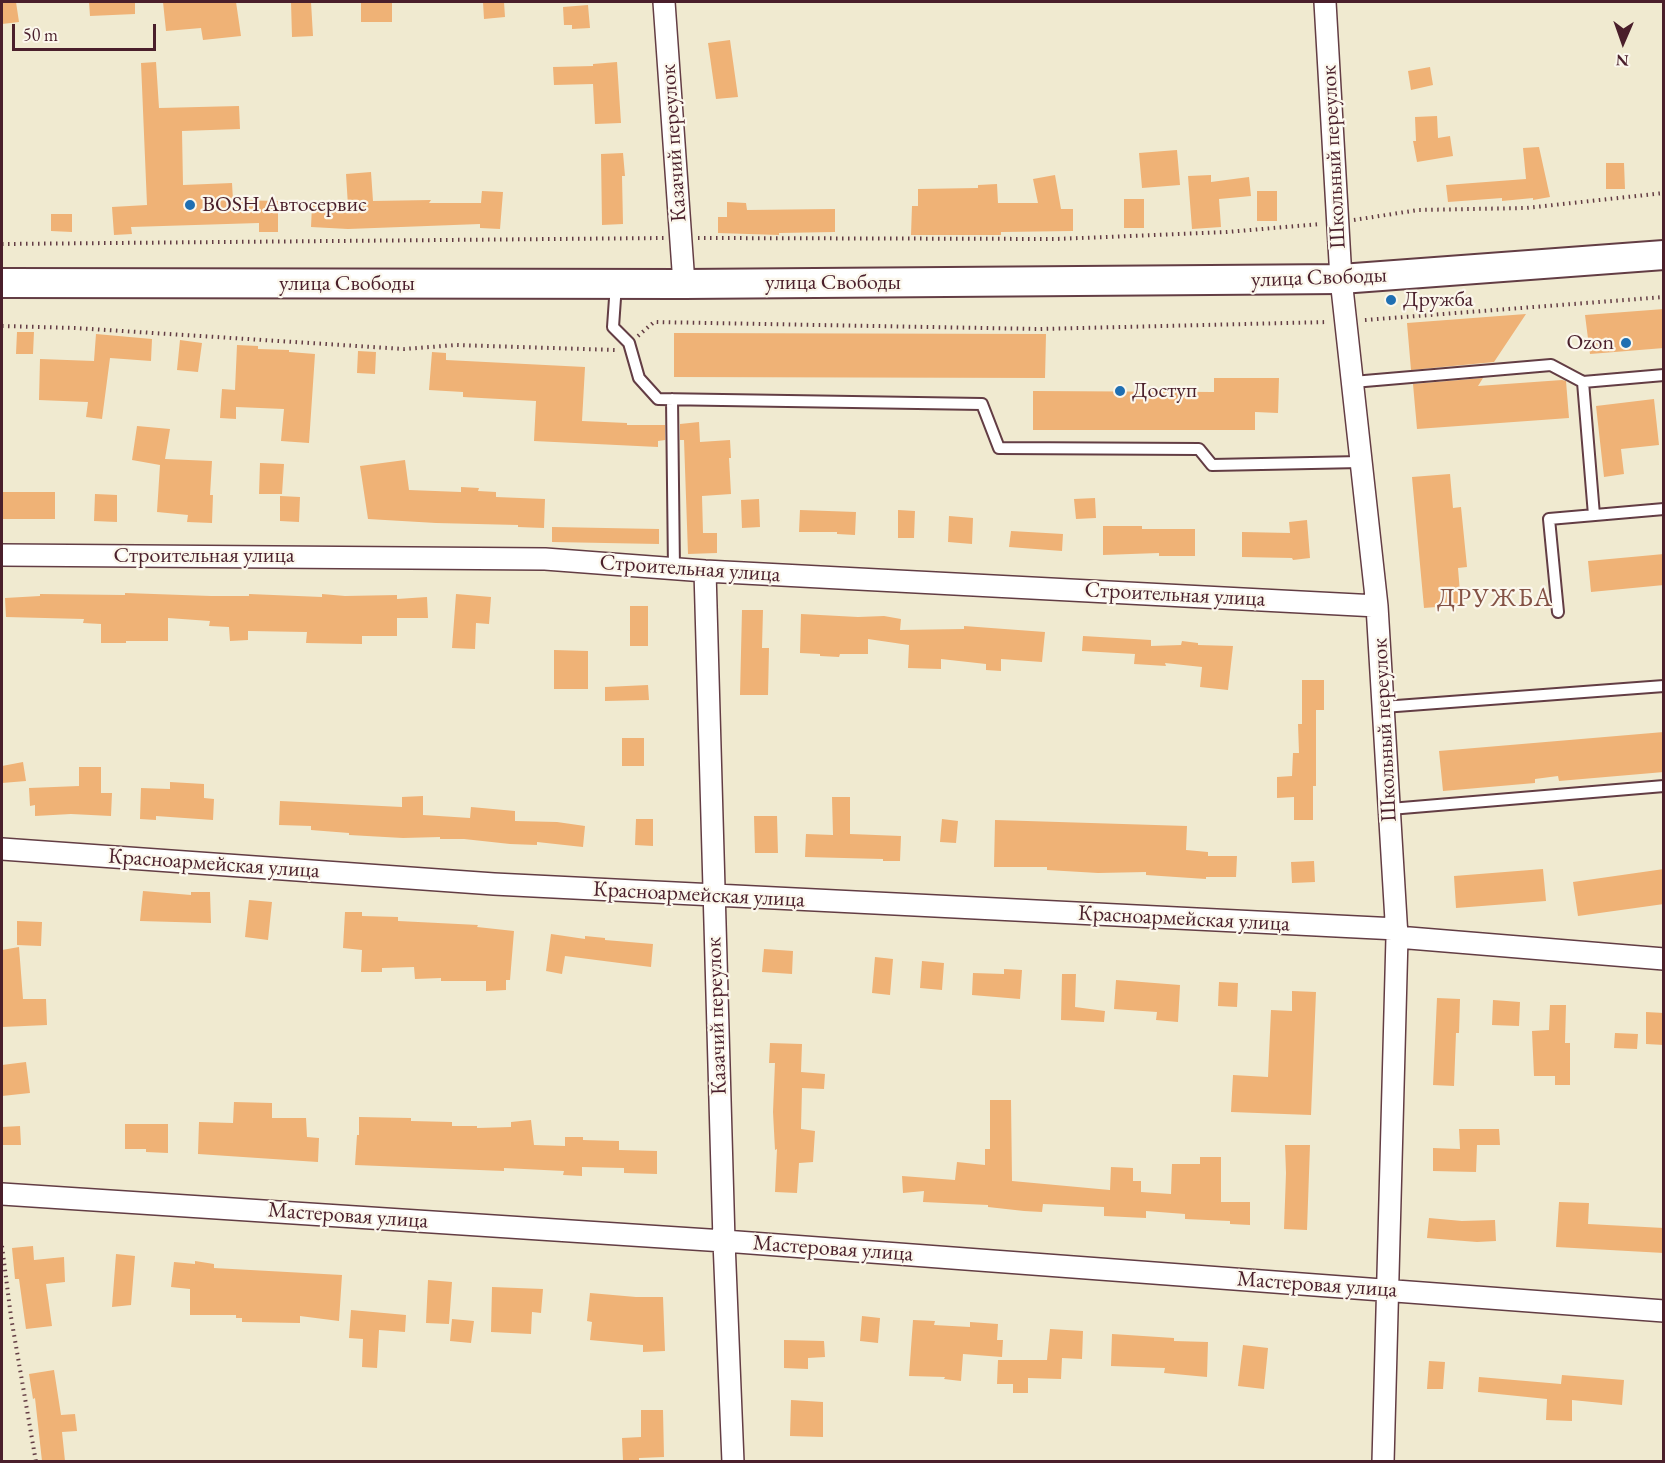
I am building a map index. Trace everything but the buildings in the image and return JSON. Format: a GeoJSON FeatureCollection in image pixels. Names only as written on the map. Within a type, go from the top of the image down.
{"type":"FeatureCollection","features":[{"type":"Feature","properties":{"kind":"main road","name":"улица Свободы"},"geometry":{"type":"LineString","coordinates":[[2,283],[684,284],[1341,279],[1664,255]]}},
{"type":"Feature","properties":{"kind":"street","name":"Казачий переулок"},"geometry":{"type":"LineString","coordinates":[[664,2],[684,284]]}},
{"type":"Feature","properties":{"kind":"street","name":"Школьный переулок"},"geometry":{"type":"LineString","coordinates":[[1325,2],[1341,279],[1377,606],[1397,933],[1383,1461]]}},
{"type":"Feature","properties":{"kind":"street","name":"Строительная улица"},"geometry":{"type":"LineString","coordinates":[[2,555],[545,559],[705,571],[1377,606]]}},
{"type":"Feature","properties":{"kind":"street","name":"Казачий переулок"},"geometry":{"type":"LineString","coordinates":[[705,571],[724,1241],[733,1461]]}},
{"type":"Feature","properties":{"kind":"street","name":"Красноармейская улица"},"geometry":{"type":"LineString","coordinates":[[2,849],[482,884],[1397,933],[1664,959]]}},
{"type":"Feature","properties":{"kind":"street","name":"Мастеровая улица"},"geometry":{"type":"LineString","coordinates":[[2,1194],[724,1241],[1664,1311]]}},
{"type":"Feature","properties":{"kind":"lane"},"geometry":{"type":"LineString","coordinates":[[616,284],[613,327],[629,343],[639,378],[658,399],[982,404],[999,448],[1198,449],[1212,465],[1361,462]]}},
{"type":"Feature","properties":{"kind":"lane"},"geometry":{"type":"LineString","coordinates":[[1353,382],[1551,365],[1583,382],[1664,375]]}},
{"type":"Feature","properties":{"kind":"lane"},"geometry":{"type":"LineString","coordinates":[[1583,382],[1593,515]]}},
{"type":"Feature","properties":{"kind":"lane"},"geometry":{"type":"LineString","coordinates":[[672,399],[674,568]]}},
{"type":"Feature","properties":{"kind":"lane"},"geometry":{"type":"LineString","coordinates":[[1558,612],[1549,519],[1664,509]]}},
{"type":"Feature","properties":{"kind":"lane"},"geometry":{"type":"LineString","coordinates":[[1383,707],[1664,686]]}},
{"type":"Feature","properties":{"kind":"lane"},"geometry":{"type":"LineString","coordinates":[[1390,808],[1664,786]]}},
{"type":"Feature","properties":{"kind":"path"},"geometry":{"type":"LineString","coordinates":[[2,244],[681,238],[1056,239],[1227,232],[1338,223],[1418,210],[1526,208],[1664,193]]}},
{"type":"Feature","properties":{"kind":"path"},"geometry":{"type":"LineString","coordinates":[[2,326],[75,328],[404,349],[456,345],[621,350],[654,322],[1039,329],[1346,321],[1664,297]]}},
{"type":"Feature","properties":{"kind":"path"},"geometry":{"type":"LineString","coordinates":[[2,1246],[11,1317],[36,1461]]}},
{"type":"Feature","properties":{"kind":"place","name":"BOSH Автосервис"},"geometry":{"type":"Point","coordinates":[190,205]}},
{"type":"Feature","properties":{"kind":"place","name":"Дружба"},"geometry":{"type":"Point","coordinates":[1391,300]}},
{"type":"Feature","properties":{"kind":"place","name":"Ozon"},"geometry":{"type":"Point","coordinates":[1626,343]}},
{"type":"Feature","properties":{"kind":"place","name":"Доступ"},"geometry":{"type":"Point","coordinates":[1120,391]}},
{"type":"Feature","properties":{"kind":"district","name":"ДРУЖБА"},"geometry":{"type":"Point","coordinates":[1495,599]}}]}
